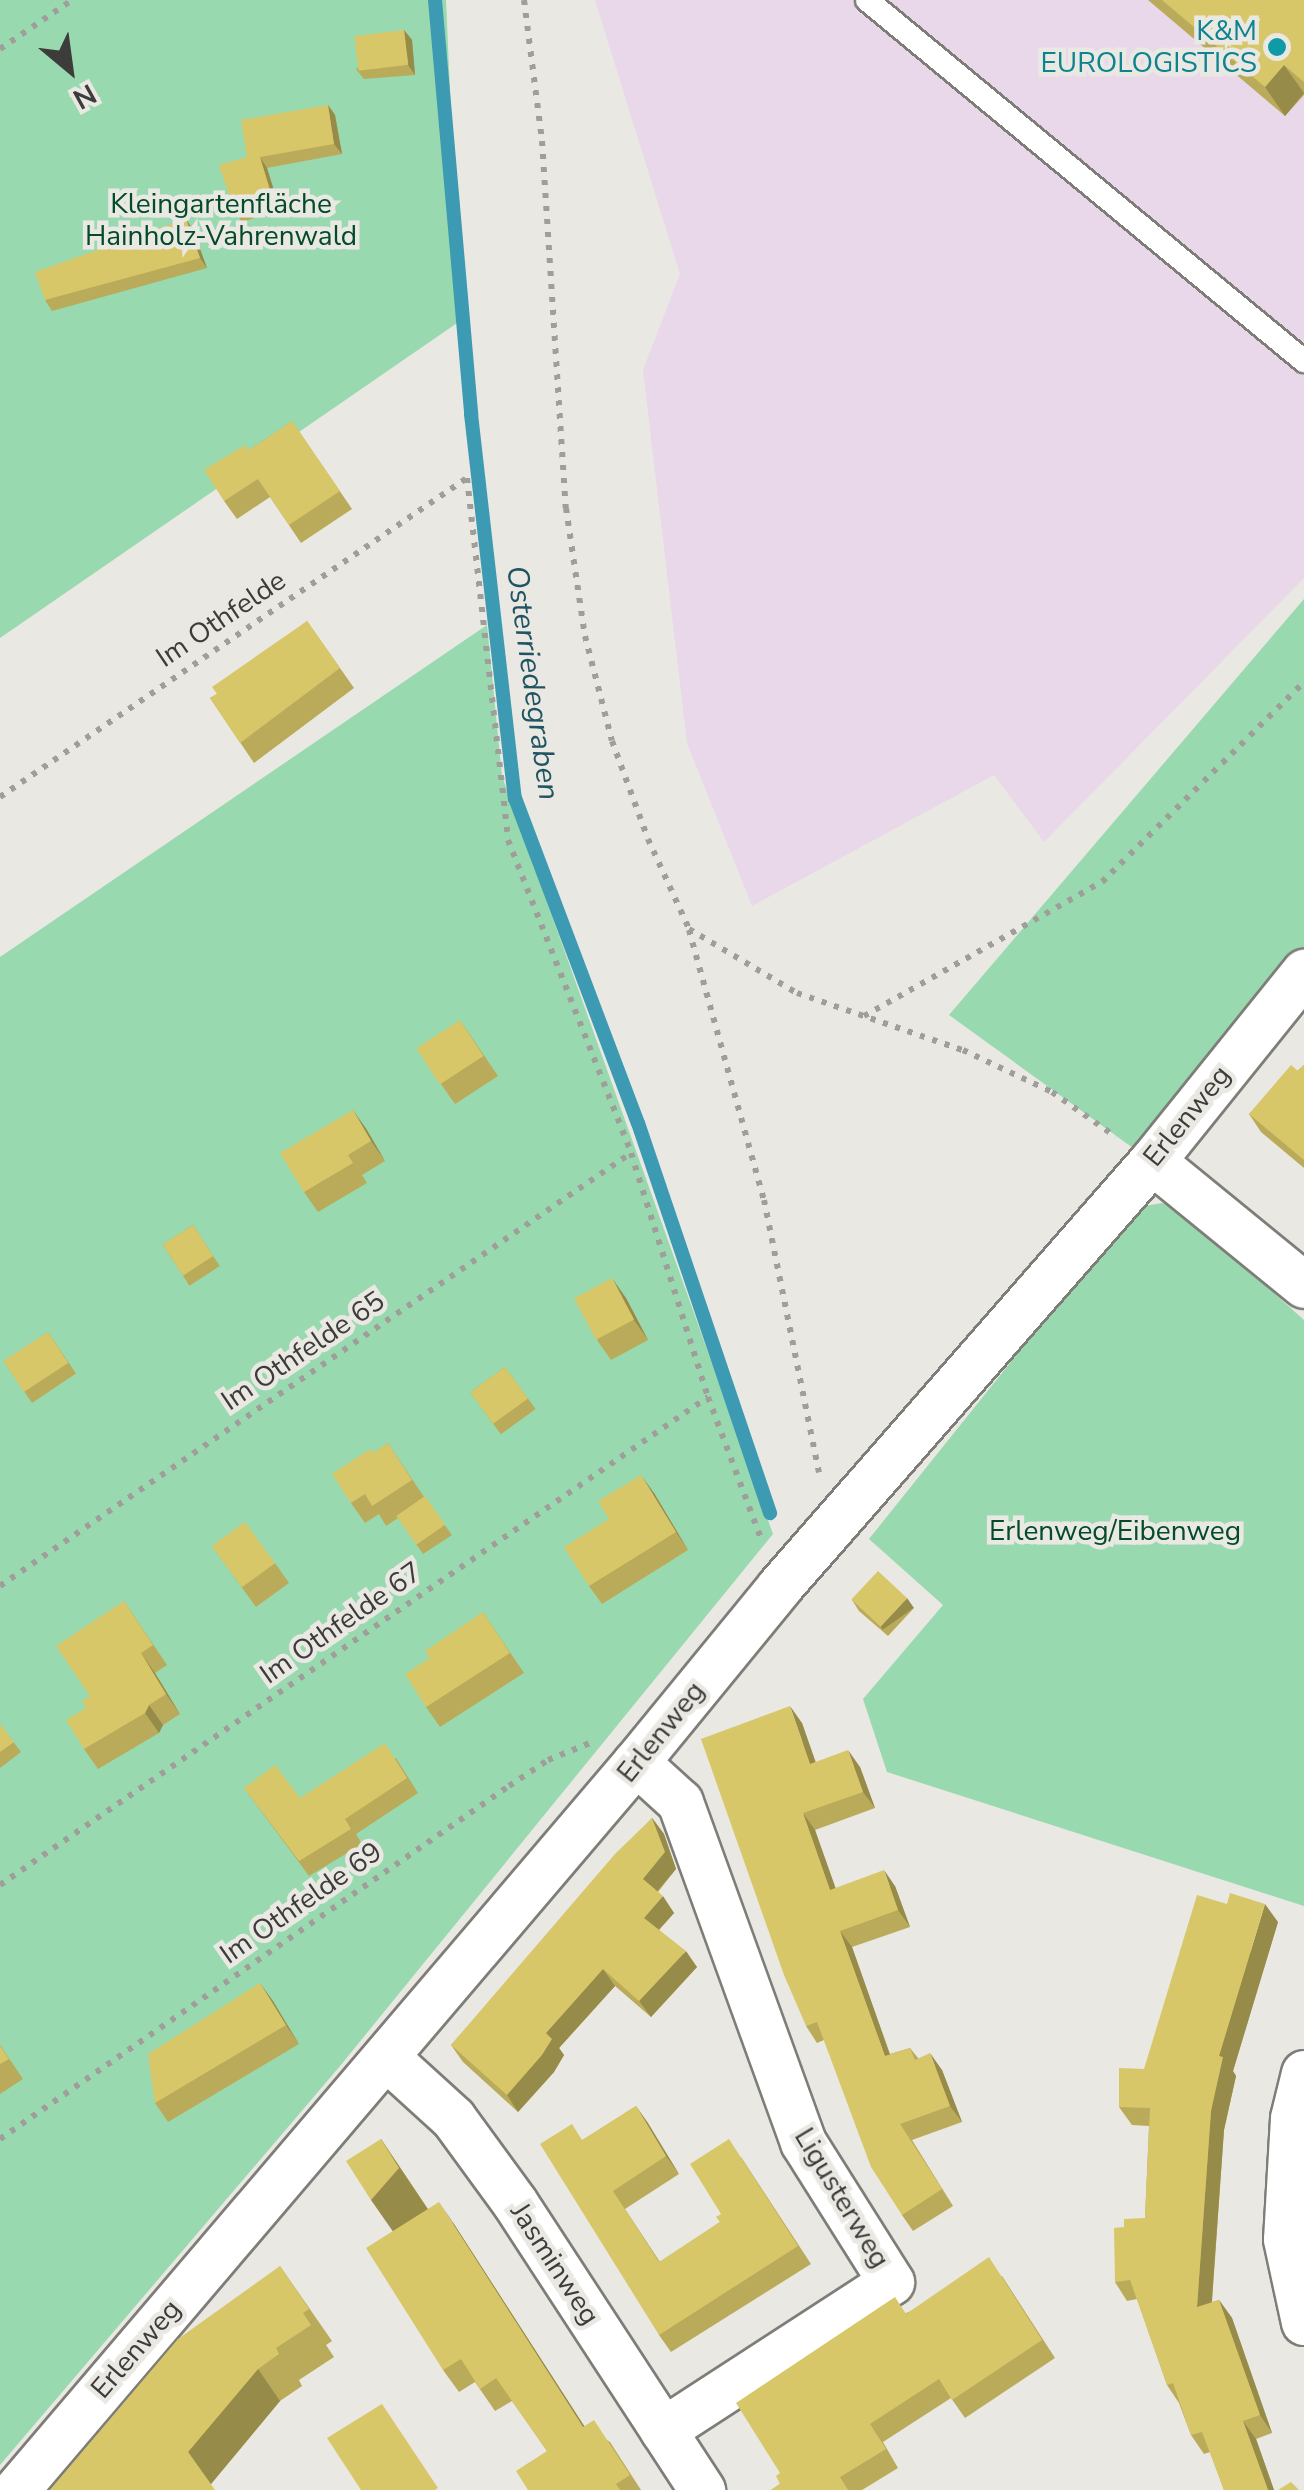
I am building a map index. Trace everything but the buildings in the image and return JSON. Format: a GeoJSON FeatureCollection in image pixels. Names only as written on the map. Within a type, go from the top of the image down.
{"type":"FeatureCollection","features":[{"type":"Feature","properties":{"kind":"street","name":"Erlenweg"},"geometry":{"type":"LineString","coordinates":[[16,2490],[636,1762],[780,1587],[1152,1161],[1304,972]]}},
{"type":"Feature","properties":{"kind":"street"},"geometry":{"type":"LineString","coordinates":[[1152,1161],[1304,1285]]}},
{"type":"Feature","properties":{"kind":"street","name":"Ligusterweg"},"geometry":{"type":"LineString","coordinates":[[636,1762],[680,1802],[803,2142],[891,2282],[663,2430]]}},
{"type":"Feature","properties":{"kind":"street","name":"Jasminweg"},"geometry":{"type":"LineString","coordinates":[[386,2057],[464,2132],[702,2490]]}},
{"type":"Feature","properties":{"kind":"street"},"geometry":{"type":"LineString","coordinates":[[1304,2073],[1293,2118],[1286,2239],[1304,2322]]}},
{"type":"Feature","properties":{"kind":"lane"},"geometry":{"type":"LineString","coordinates":[[867,0],[1304,361]]}},
{"type":"Feature","properties":{"kind":"path"},"geometry":{"type":"LineString","coordinates":[[0,49],[72,0]]}},
{"type":"Feature","properties":{"kind":"path"},"geometry":{"type":"LineString","coordinates":[[524,0],[542,141],[566,508],[585,636],[612,741],[689,928],[764,1200],[822,1487],[850,1507]]}},
{"type":"Feature","properties":{"kind":"path","name":"Im Othfelde"},"geometry":{"type":"LineString","coordinates":[[0,797],[468,478],[508,840],[631,1153]]}},
{"type":"Feature","properties":{"kind":"path"},"geometry":{"type":"LineString","coordinates":[[863,1017],[1102,882],[1304,682]]}},
{"type":"Feature","properties":{"kind":"path"},"geometry":{"type":"LineString","coordinates":[[689,928],[796,993],[963,1050],[1052,1092],[1152,1161]]}},
{"type":"Feature","properties":{"kind":"path"},"geometry":{"type":"LineString","coordinates":[[631,1153],[708,1398],[780,1587]]}},
{"type":"Feature","properties":{"kind":"path","name":"Im Othfelde 65"},"geometry":{"type":"LineString","coordinates":[[0,1586],[631,1153]]}},
{"type":"Feature","properties":{"kind":"path","name":"Im Othfelde 67"},"geometry":{"type":"LineString","coordinates":[[0,1885],[708,1398]]}},
{"type":"Feature","properties":{"kind":"path","name":"Im Othfelde 69"},"geometry":{"type":"LineString","coordinates":[[0,2139],[548,1760],[578,1745],[599,1742],[636,1762]]}},
{"type":"Feature","properties":{"kind":"shaded area"},"geometry":{"type":"Polygon","coordinates":[[[595,0],[1304,0],[1304,578],[1044,842],[994,775],[752,906],[687,743],[643,370],[680,274],[595,0]]]}},
{"type":"Feature","properties":{"kind":"green space","name":"Kleingartenfläche Hainholz-Vahrenwald"},"geometry":{"type":"Polygon","coordinates":[[[0,0],[446,0],[460,321],[0,638],[0,0]]]}},
{"type":"Feature","properties":{"kind":"green space"},"geometry":{"type":"Polygon","coordinates":[[[1304,599],[1304,980],[1151,1161],[949,1015],[1304,599]]]}},
{"type":"Feature","properties":{"kind":"green space"},"geometry":{"type":"Polygon","coordinates":[[[487,625],[502,776],[773,1534],[340,2066],[0,2465],[0,957],[487,625]]]}},
{"type":"Feature","properties":{"kind":"green space","name":"Erlenweg/Eibenweg"},"geometry":{"type":"Polygon","coordinates":[[[1162,1203],[1180,1210],[1304,1320],[1304,1906],[887,1772],[863,1699],[943,1605],[869,1539],[1126,1218],[1145,1206],[1162,1203]]]}},
{"type":"Feature","properties":{"kind":"waterway","name":"Osterriedegraben"},"geometry":{"type":"LineString","coordinates":[[435,0],[471,414],[515,798],[638,1123],[770,1513]]}},
{"type":"Feature","properties":{"kind":"place","name":"K&M EUROLOGISTICS"},"geometry":{"type":"Point","coordinates":[1277,47]}}]}
